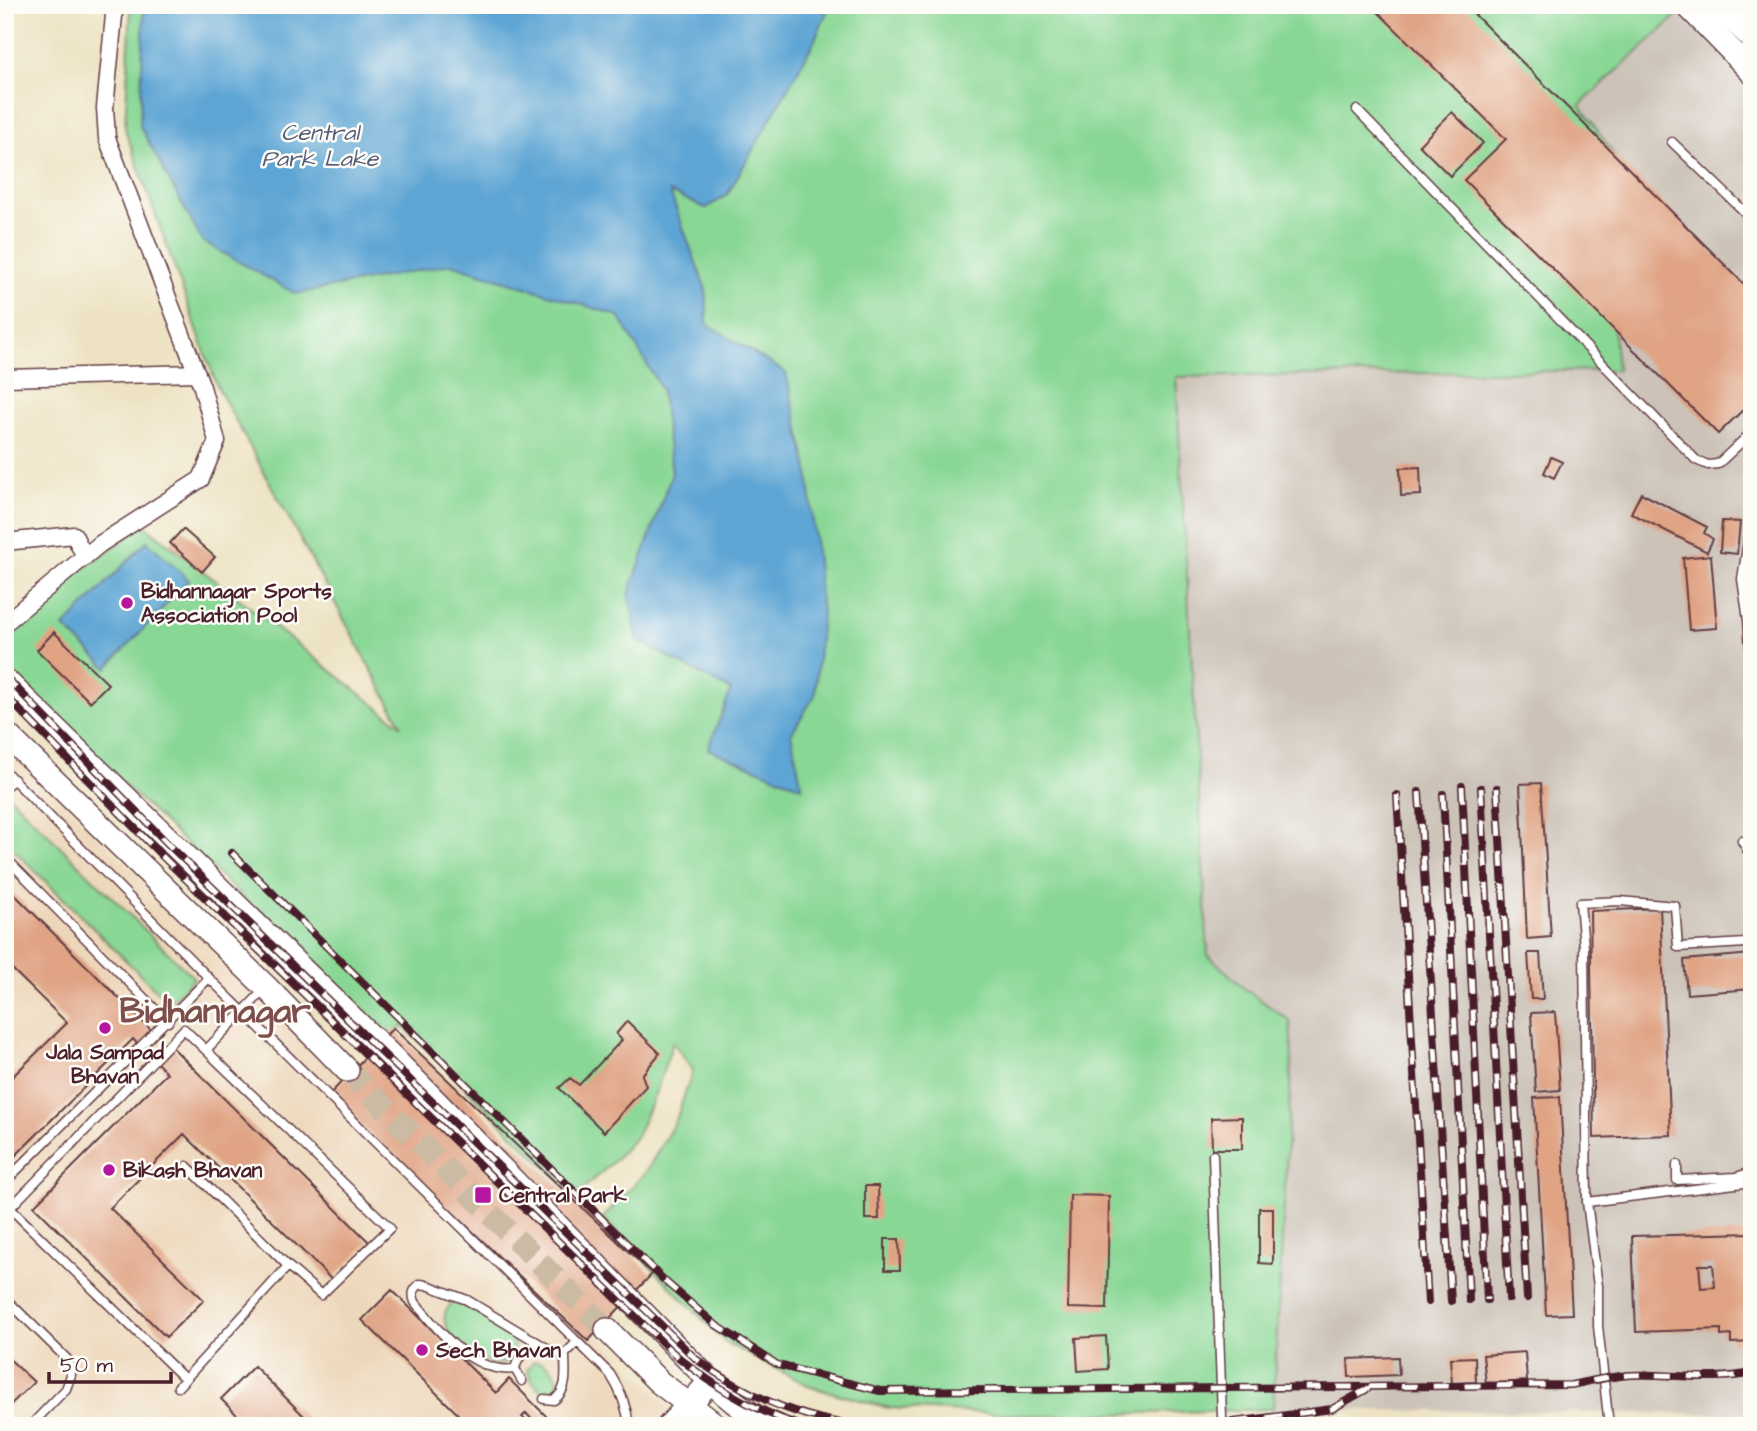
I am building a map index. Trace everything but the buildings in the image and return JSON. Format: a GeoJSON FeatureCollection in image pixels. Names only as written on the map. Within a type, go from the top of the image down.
{"type":"FeatureCollection","features":[{"type":"Feature","properties":{"kind":"main road"},"geometry":{"type":"LineString","coordinates":[[1687,5],[1752,72]]}},
{"type":"Feature","properties":{"kind":"main road"},"geometry":{"type":"LineString","coordinates":[[1718,5],[1752,38]]}},
{"type":"Feature","properties":{"kind":"main road"},"geometry":{"type":"LineString","coordinates":[[5,680],[391,1056],[711,1381],[748,1411],[777,1426]]}},
{"type":"Feature","properties":{"kind":"main road"},"geometry":{"type":"LineString","coordinates":[[5,733],[267,988],[347,1070]]}},
{"type":"Feature","properties":{"kind":"main road"},"geometry":{"type":"LineString","coordinates":[[82,807],[108,780]]}},
{"type":"Feature","properties":{"kind":"main road"},"geometry":{"type":"LineString","coordinates":[[607,1330],[659,1382],[711,1424],[729,1397]]}},
{"type":"Feature","properties":{"kind":"main road"},"geometry":{"type":"LineString","coordinates":[[669,1426],[711,1381]]}},
{"type":"Feature","properties":{"kind":"street"},"geometry":{"type":"LineString","coordinates":[[5,622],[100,544],[201,479],[217,441],[197,373],[107,138],[105,108],[115,5]]}},
{"type":"Feature","properties":{"kind":"street"},"geometry":{"type":"LineString","coordinates":[[5,378],[197,373]]}},
{"type":"Feature","properties":{"kind":"street"},"geometry":{"type":"LineString","coordinates":[[5,542],[74,535],[85,556]]}},
{"type":"Feature","properties":{"kind":"lane"},"geometry":{"type":"LineString","coordinates":[[1357,110],[1696,460],[1707,465],[1718,464],[1752,432]]}},
{"type":"Feature","properties":{"kind":"lane"},"geometry":{"type":"LineString","coordinates":[[1672,142],[1752,219]]}},
{"type":"Feature","properties":{"kind":"lane"},"geometry":{"type":"LineString","coordinates":[[1752,516],[1742,579],[1752,680]]}},
{"type":"Feature","properties":{"kind":"lane"},"geometry":{"type":"LineString","coordinates":[[5,771],[243,1012],[610,1374],[621,1391],[628,1412],[629,1426]]}},
{"type":"Feature","properties":{"kind":"lane"},"geometry":{"type":"LineString","coordinates":[[5,787],[14,779]]}},
{"type":"Feature","properties":{"kind":"lane"},"geometry":{"type":"LineString","coordinates":[[1742,841],[1752,858]]}},
{"type":"Feature","properties":{"kind":"lane"},"geometry":{"type":"LineString","coordinates":[[5,857],[168,1022]]}},
{"type":"Feature","properties":{"kind":"lane"},"geometry":{"type":"LineString","coordinates":[[1609,1426],[1598,1325],[1598,1286],[1587,1202],[1584,947],[1580,903],[1620,901],[1675,906],[1678,947],[1746,943]]}},
{"type":"Feature","properties":{"kind":"lane"},"geometry":{"type":"LineString","coordinates":[[5,1182],[168,1022],[209,978]]}},
{"type":"Feature","properties":{"kind":"lane"},"geometry":{"type":"LineString","coordinates":[[206,1050],[267,988]]}},
{"type":"Feature","properties":{"kind":"lane"},"geometry":{"type":"LineString","coordinates":[[185,1379],[10,1208],[184,1029],[390,1228],[321,1295],[187,1166]]}},
{"type":"Feature","properties":{"kind":"lane"},"geometry":{"type":"LineString","coordinates":[[1213,1155],[1222,1421]]}},
{"type":"Feature","properties":{"kind":"lane"},"geometry":{"type":"LineString","coordinates":[[1678,1165],[1677,1180],[1736,1177],[1752,1172]]}},
{"type":"Feature","properties":{"kind":"lane"},"geometry":{"type":"LineString","coordinates":[[1587,1202],[1752,1182]]}},
{"type":"Feature","properties":{"kind":"lane"},"geometry":{"type":"LineString","coordinates":[[178,1387],[288,1266]]}},
{"type":"Feature","properties":{"kind":"lane"},"geometry":{"type":"LineString","coordinates":[[515,1369],[504,1371],[478,1361],[454,1346],[415,1302],[412,1295],[415,1288],[420,1284],[427,1285],[467,1300],[555,1353],[565,1354]]}},
{"type":"Feature","properties":{"kind":"lane"},"geometry":{"type":"LineString","coordinates":[[5,1298],[68,1360],[71,1375],[66,1389],[30,1426]]}},
{"type":"Feature","properties":{"kind":"lane"},"geometry":{"type":"LineString","coordinates":[[544,1399],[554,1400],[561,1394],[565,1382],[565,1354],[577,1342]]}},
{"type":"Feature","properties":{"kind":"lane"},"geometry":{"type":"LineString","coordinates":[[522,1381],[515,1369],[517,1359],[529,1348],[540,1344]]}},
{"type":"Feature","properties":{"kind":"shaded area"},"geometry":{"type":"Polygon","coordinates":[[[1683,10],[1752,82],[1752,1414],[1273,1409],[1292,1055],[1245,989],[1208,955],[1176,377],[1616,370],[1607,246],[1646,201],[1580,105],[1683,10]]]}},
{"type":"Feature","properties":{"kind":"shaded area"},"geometry":{"type":"Polygon","coordinates":[[[5,745],[326,1059],[483,1225],[673,1410],[659,1426],[5,1426],[5,745]]]}},
{"type":"Feature","properties":{"kind":"green space"},"geometry":{"type":"Polygon","coordinates":[[[131,5],[1678,5],[1683,10],[1580,105],[1646,201],[1607,246],[1617,370],[1176,377],[1208,955],[1245,989],[1290,1021],[1292,1055],[1273,1409],[1046,1416],[889,1408],[811,1387],[725,1342],[603,1218],[646,1172],[676,1120],[693,1070],[673,1042],[656,1092],[636,1137],[575,1196],[403,1026],[391,1039],[5,671],[5,640],[64,583],[144,525],[402,726],[217,386],[125,129],[131,5]]]}},
{"type":"Feature","properties":{"kind":"green space"},"geometry":{"type":"Polygon","coordinates":[[[8,795],[194,978],[169,1003],[5,841],[5,798],[8,795]]]}},
{"type":"Feature","properties":{"kind":"green space"},"geometry":{"type":"Polygon","coordinates":[[[453,1303],[468,1307],[511,1336],[515,1342],[507,1361],[495,1363],[471,1354],[450,1334],[445,1323],[445,1312],[453,1303]]]}},
{"type":"Feature","properties":{"kind":"green space"},"geometry":{"type":"Polygon","coordinates":[[[534,1361],[547,1365],[556,1375],[559,1384],[554,1392],[544,1393],[532,1381],[527,1370],[534,1361]]]}},
{"type":"Feature","properties":{"kind":"water","name":"Central Park Lake"},"geometry":{"type":"Polygon","coordinates":[[[144,5],[830,5],[813,44],[727,195],[706,208],[670,192],[706,290],[707,324],[786,373],[808,469],[822,614],[815,695],[791,734],[802,787],[708,749],[731,690],[638,641],[629,594],[672,473],[661,389],[619,316],[451,264],[296,294],[202,241],[140,126],[144,5]]]}},
{"type":"Feature","properties":{"kind":"water","name":"Bidhannagar Sports Association Pool"},"geometry":{"type":"Polygon","coordinates":[[[147,541],[189,580],[107,668],[64,627],[147,541]]]}},
{"type":"Feature","properties":{"kind":"tunnel"},"geometry":{"type":"LineString","coordinates":[[347,1070],[607,1330]]}},
{"type":"Feature","properties":{"kind":"railway"},"geometry":{"type":"LineString","coordinates":[[5,676],[169,845],[696,1359],[734,1384],[774,1404],[817,1418],[862,1426]]}},
{"type":"Feature","properties":{"kind":"railway"},"geometry":{"type":"LineString","coordinates":[[5,695],[160,854],[670,1350],[732,1395],[802,1426]]}},
{"type":"Feature","properties":{"kind":"railway"},"geometry":{"type":"LineString","coordinates":[[1462,786],[1487,1300]]}},
{"type":"Feature","properties":{"kind":"railway"},"geometry":{"type":"LineString","coordinates":[[1481,788],[1509,1299]]}},
{"type":"Feature","properties":{"kind":"railway"},"geometry":{"type":"LineString","coordinates":[[1497,788],[1527,1298]]}},
{"type":"Feature","properties":{"kind":"railway"},"geometry":{"type":"LineString","coordinates":[[1419,792],[1451,1301]]}},
{"type":"Feature","properties":{"kind":"railway"},"geometry":{"type":"LineString","coordinates":[[1443,794],[1469,1300]]}},
{"type":"Feature","properties":{"kind":"railway"},"geometry":{"type":"LineString","coordinates":[[1397,795],[1428,1302]]}},
{"type":"Feature","properties":{"kind":"railway"},"geometry":{"type":"LineString","coordinates":[[232,853],[667,1283],[716,1325],[778,1365],[880,1391],[1571,1385],[1631,1375],[1722,1377],[1752,1373]]}},
{"type":"Feature","properties":{"kind":"railway"},"geometry":{"type":"LineString","coordinates":[[1203,1426],[1332,1409],[1369,1388]]}},
{"type":"Feature","properties":{"kind":"place","name":"Bidhannagar Sports Association Pool"},"geometry":{"type":"Point","coordinates":[127,603]}},
{"type":"Feature","properties":{"kind":"place","name":"Jala Sampad Bhavan"},"geometry":{"type":"Point","coordinates":[105,1028]}},
{"type":"Feature","properties":{"kind":"place","name":"Bikash Bhavan"},"geometry":{"type":"Point","coordinates":[109,1170]}},
{"type":"Feature","properties":{"kind":"place","name":"Central Park"},"geometry":{"type":"Point","coordinates":[483,1195]}},
{"type":"Feature","properties":{"kind":"place","name":"Sech Bhavan"},"geometry":{"type":"Point","coordinates":[422,1350]}},
{"type":"Feature","properties":{"kind":"district","name":"Bidhannagar"},"geometry":{"type":"Point","coordinates":[215,1011]}}]}
